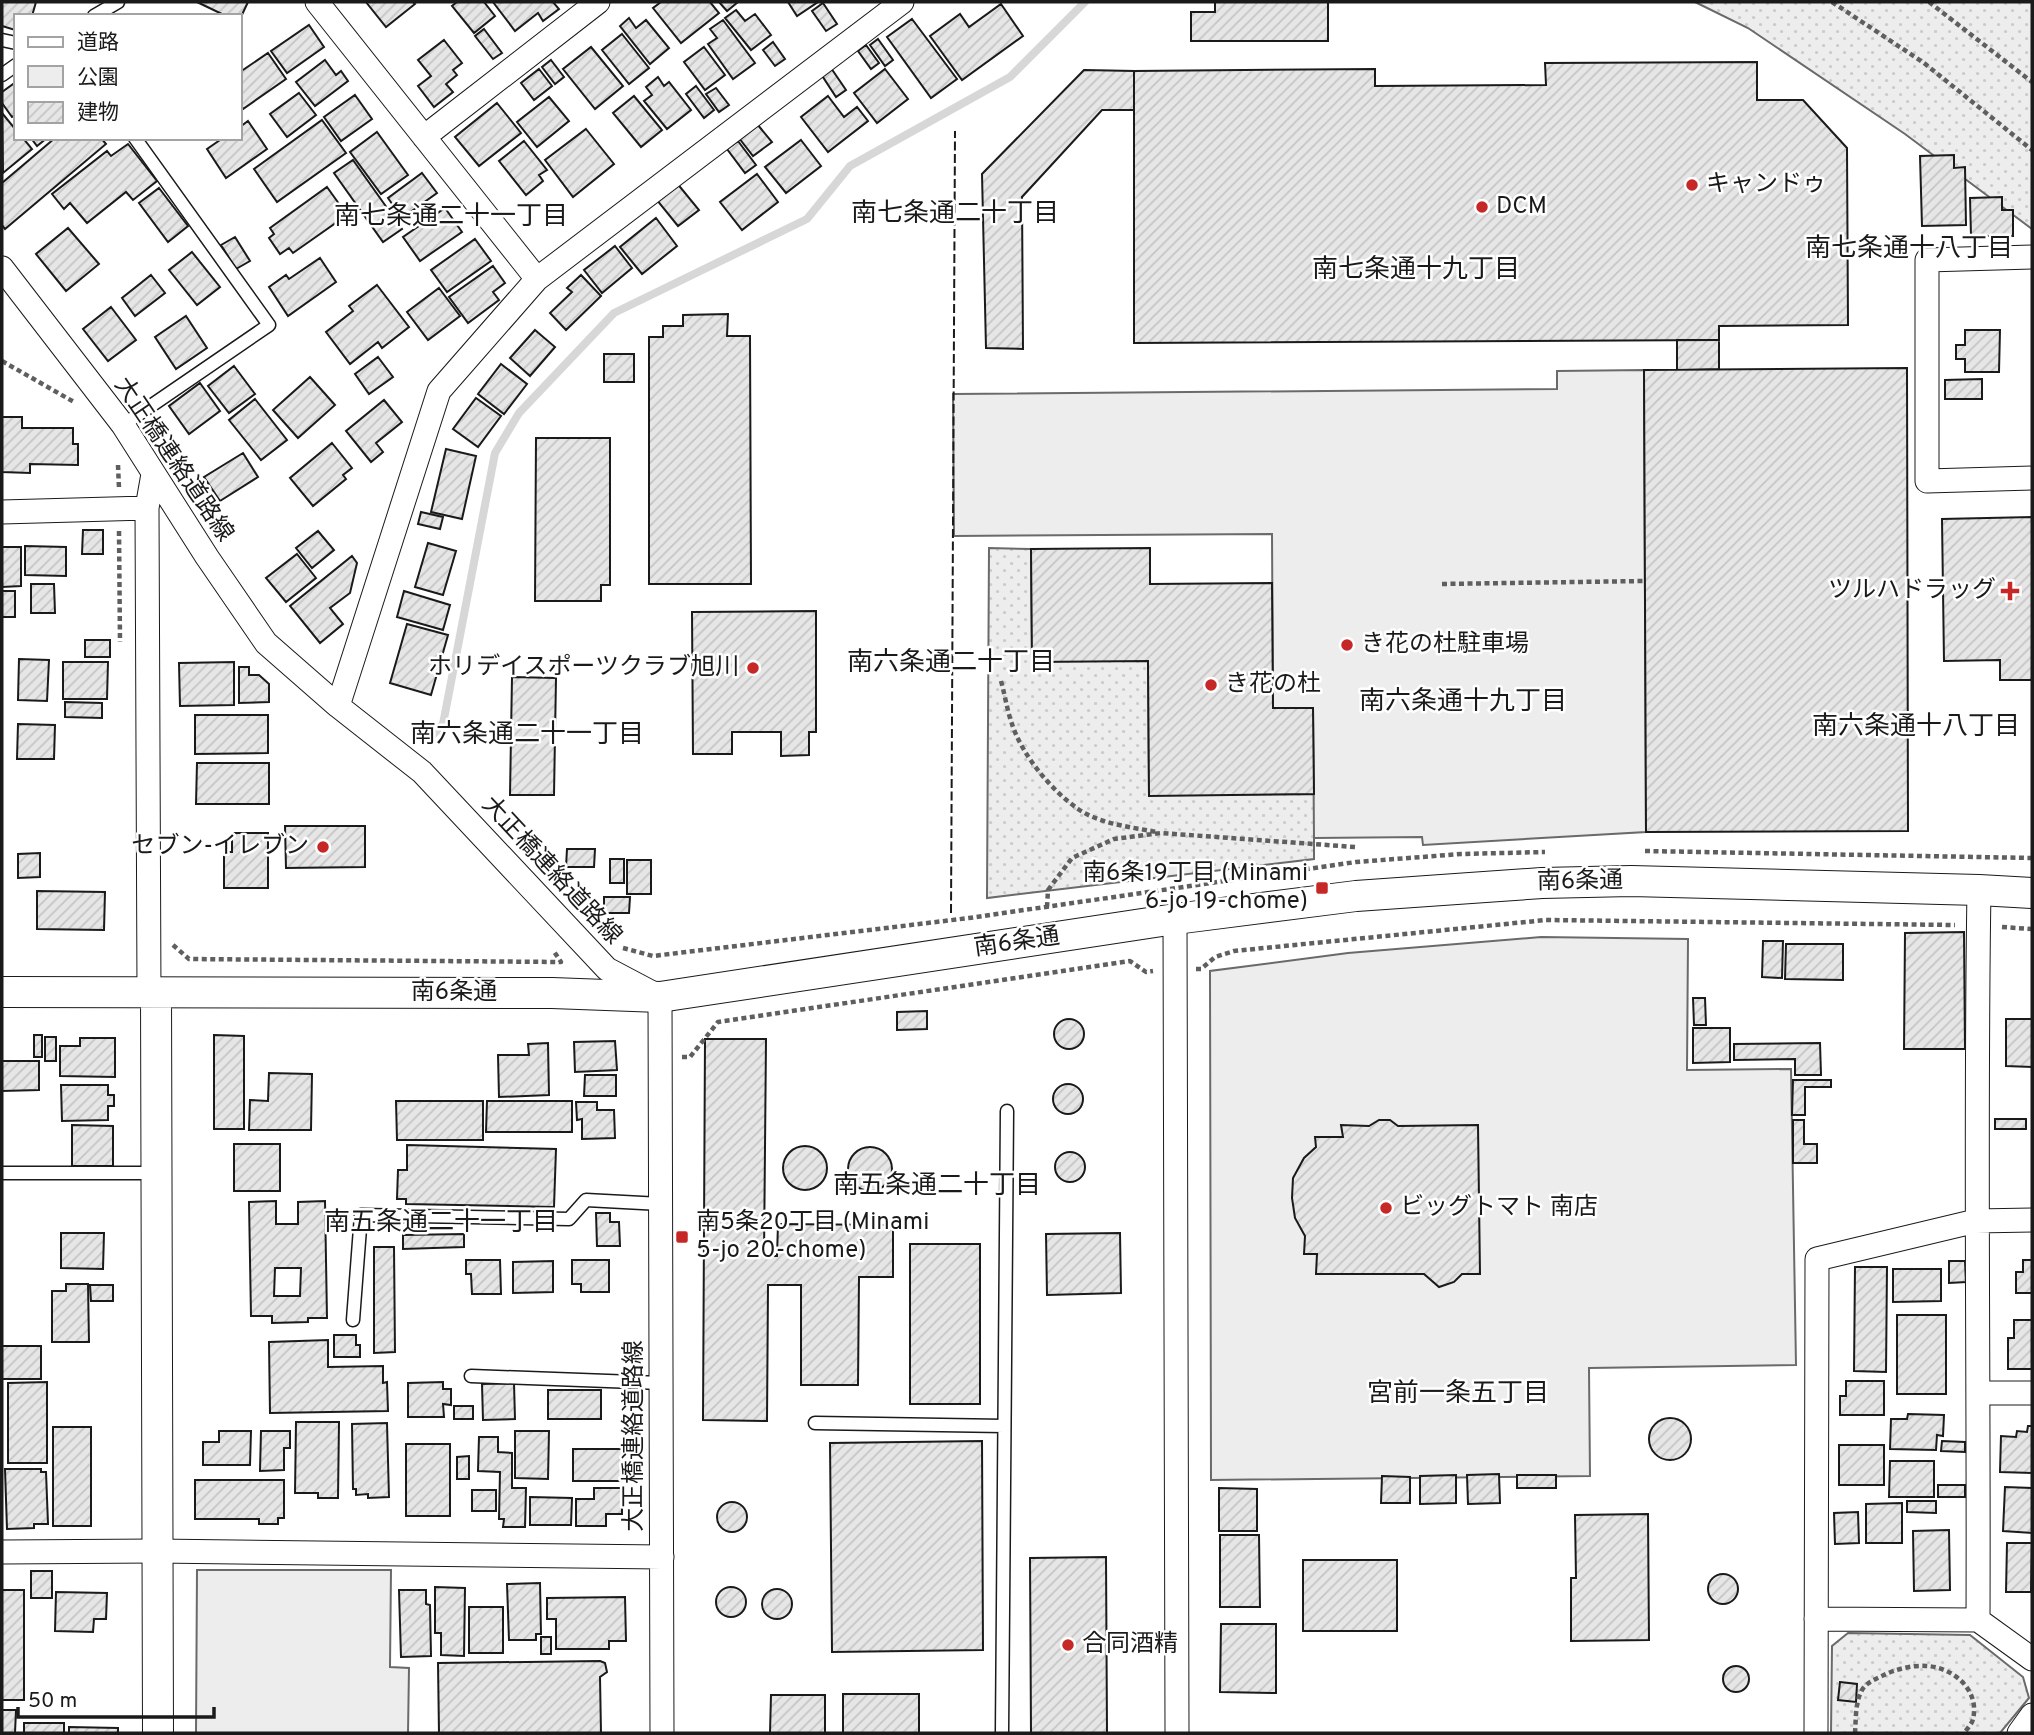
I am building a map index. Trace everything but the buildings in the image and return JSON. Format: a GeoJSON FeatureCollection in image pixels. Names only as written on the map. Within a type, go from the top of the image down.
{"type":"FeatureCollection","features":[{"type":"Feature","properties":{"kind":"street"},"geometry":{"type":"LineString","coordinates":[[317,2],[537,279]]}},
{"type":"Feature","properties":{"kind":"street"},"geometry":{"type":"LineString","coordinates":[[424,137],[598,2]]}},
{"type":"Feature","properties":{"kind":"street"},"geometry":{"type":"LineString","coordinates":[[338,706],[439,391],[537,279],[902,2]]}},
{"type":"Feature","properties":{"kind":"street"},"geometry":{"type":"LineString","coordinates":[[2032,257],[1927,260],[1927,481],[2032,478]]}},
{"type":"Feature","properties":{"kind":"street","name":"大正橋連絡道路線"},"geometry":{"type":"LineString","coordinates":[[2,268],[123,425],[266,643],[338,706],[422,772],[607,969],[660,997],[662,1733]]}},
{"type":"Feature","properties":{"kind":"street"},"geometry":{"type":"LineString","coordinates":[[153,474],[146,508],[156,1173],[158,1733]]}},
{"type":"Feature","properties":{"kind":"street"},"geometry":{"type":"LineString","coordinates":[[2,512],[146,508]]}},
{"type":"Feature","properties":{"kind":"street","name":"南6条通"},"geometry":{"type":"LineString","coordinates":[[2,992],[552,993],[660,997],[1175,919],[1356,896],[1542,883],[1631,881],[2032,893]]}},
{"type":"Feature","properties":{"kind":"street"},"geometry":{"type":"LineString","coordinates":[[1978,1620],[1979,1393],[1976,1221],[1979,890]]}},
{"type":"Feature","properties":{"kind":"street"},"geometry":{"type":"LineString","coordinates":[[1175,919],[1177,1733]]}},
{"type":"Feature","properties":{"kind":"street"},"geometry":{"type":"LineString","coordinates":[[1816,1733],[1817,1258],[1976,1221],[2032,1220]]}},
{"type":"Feature","properties":{"kind":"street"},"geometry":{"type":"LineString","coordinates":[[1979,1393],[2032,1393]]}},
{"type":"Feature","properties":{"kind":"street"},"geometry":{"type":"LineString","coordinates":[[2,1552],[156,1551],[662,1557]]}},
{"type":"Feature","properties":{"kind":"street"},"geometry":{"type":"LineString","coordinates":[[1816,1619],[1978,1620],[2032,1659]]}},
{"type":"Feature","properties":{"kind":"street"},"geometry":{"type":"LineString","coordinates":[[2018,1733],[2032,1715]]}},
{"type":"Feature","properties":{"kind":"lane"},"geometry":{"type":"LineString","coordinates":[[97,14],[118,2]]}},
{"type":"Feature","properties":{"kind":"lane"},"geometry":{"type":"LineString","coordinates":[[123,425],[269,325],[136,140]]}},
{"type":"Feature","properties":{"kind":"lane"},"geometry":{"type":"LineString","coordinates":[[1002,1733],[1007,1111]]}},
{"type":"Feature","properties":{"kind":"lane"},"geometry":{"type":"LineString","coordinates":[[2,1172],[156,1173]]}},
{"type":"Feature","properties":{"kind":"lane"},"geometry":{"type":"LineString","coordinates":[[353,1320],[361,1215],[569,1219],[586,1200],[661,1204]]}},
{"type":"Feature","properties":{"kind":"lane"},"geometry":{"type":"LineString","coordinates":[[471,1376],[661,1382]]}},
{"type":"Feature","properties":{"kind":"lane"},"geometry":{"type":"LineString","coordinates":[[815,1423],[1004,1426]]}},
{"type":"Feature","properties":{"kind":"path"},"geometry":{"type":"LineString","coordinates":[[1832,2],[1924,63],[2032,150]]}},
{"type":"Feature","properties":{"kind":"path"},"geometry":{"type":"LineString","coordinates":[[1929,2],[2032,82]]}},
{"type":"Feature","properties":{"kind":"path"},"geometry":{"type":"LineString","coordinates":[[2,361],[78,404]]}},
{"type":"Feature","properties":{"kind":"path"},"geometry":{"type":"LineString","coordinates":[[1442,584],[1645,581]]}},
{"type":"Feature","properties":{"kind":"path"},"geometry":{"type":"LineString","coordinates":[[1001,681],[1012,725],[1029,757],[1051,785],[1079,810],[1106,821],[1161,833],[1355,847]]}},
{"type":"Feature","properties":{"kind":"path"},"geometry":{"type":"LineString","coordinates":[[1046,940],[1048,890],[1072,858],[1114,839],[1161,833]]}},
{"type":"Feature","properties":{"kind":"path"},"geometry":{"type":"LineString","coordinates":[[660,1056],[690,1057],[718,1023],[1130,961],[1146,972],[1201,969],[1215,957],[1234,951],[1546,920],[1978,925],[2032,929]]}},
{"type":"Feature","properties":{"kind":"path"},"geometry":{"type":"LineString","coordinates":[[173,944],[189,959],[561,962],[548,942]]}},
{"type":"Feature","properties":{"kind":"path"},"geometry":{"type":"LineString","coordinates":[[1855,1733],[1862,1690],[1871,1681],[1893,1671],[1926,1665],[1951,1671],[1967,1686],[1973,1702],[1973,1720],[1964,1733]]}},
{"type":"Feature","properties":{"kind":"green space"},"geometry":{"type":"Polygon","coordinates":[[[1695,2],[2032,2],[2032,229],[1905,134],[1748,28],[1695,2]]]}},
{"type":"Feature","properties":{"kind":"green space"},"geometry":{"type":"Polygon","coordinates":[[[989,548],[1031,549],[1032,661],[1148,661],[1149,795],[1314,794],[1314,859],[987,898],[989,548]]]}},
{"type":"Feature","properties":{"kind":"green space"},"geometry":{"type":"Polygon","coordinates":[[[1848,1633],[1970,1635],[2023,1677],[2029,1698],[2000,1733],[1831,1733],[1832,1646],[1848,1633]]]}},
{"type":"Feature","properties":{"kind":"shaded area"},"geometry":{"type":"Polygon","coordinates":[[[1644,370],[1646,832],[1423,845],[1422,837],[1314,838],[1313,708],[1273,708],[1272,534],[954,536],[953,394],[1557,389],[1557,371],[1644,370]]]}},
{"type":"Feature","properties":{"kind":"shaded area"},"geometry":{"type":"Polygon","coordinates":[[[1541,937],[1688,939],[1687,1070],[1791,1069],[1796,1365],[1589,1368],[1590,1476],[1211,1480],[1210,971],[1348,953],[1541,937]]]}},
{"type":"Feature","properties":{"kind":"shaded area"},"geometry":{"type":"Polygon","coordinates":[[[197,1570],[391,1570],[390,1667],[409,1668],[408,1733],[196,1733],[197,1570]]]}},
{"type":"Feature","properties":{"kind":"waterway"},"geometry":{"type":"LineString","coordinates":[[430,738],[443,724],[495,453],[519,413],[614,313],[807,219],[850,166],[1010,77],[1085,2]]}},
{"type":"Feature","properties":{"kind":"fence"},"geometry":{"type":"LineString","coordinates":[[951,913],[955,131]]}},
{"type":"Feature","properties":{"kind":"place","name":"キャンドゥ"},"geometry":{"type":"Point","coordinates":[1692,185]}},
{"type":"Feature","properties":{"kind":"place","name":"DCM"},"geometry":{"type":"Point","coordinates":[1482,207]}},
{"type":"Feature","properties":{"kind":"place","name":"ツルハドラッグ"},"geometry":{"type":"Point","coordinates":[2010,591]}},
{"type":"Feature","properties":{"kind":"place","name":"き花の杜駐車場"},"geometry":{"type":"Point","coordinates":[1347,645]}},
{"type":"Feature","properties":{"kind":"place","name":"ホリデイスポーツクラブ旭川"},"geometry":{"type":"Point","coordinates":[753,668]}},
{"type":"Feature","properties":{"kind":"place","name":"き花の杜"},"geometry":{"type":"Point","coordinates":[1211,685]}},
{"type":"Feature","properties":{"kind":"place","name":"セブン-イレブン"},"geometry":{"type":"Point","coordinates":[323,847]}},
{"type":"Feature","properties":{"kind":"place","name":"南6条19丁目 (Minami 6-jo 19-chome)"},"geometry":{"type":"Point","coordinates":[1322,888]}},
{"type":"Feature","properties":{"kind":"place","name":"ビッグトマト 南店"},"geometry":{"type":"Point","coordinates":[1386,1208]}},
{"type":"Feature","properties":{"kind":"place","name":"南5条20丁目 (Minami 5-jo 20-chome)"},"geometry":{"type":"Point","coordinates":[682,1237]}},
{"type":"Feature","properties":{"kind":"place","name":"合同酒精"},"geometry":{"type":"Point","coordinates":[1068,1645]}},
{"type":"Feature","properties":{"kind":"district","name":"南七条通二十丁目"},"geometry":{"type":"Point","coordinates":[955,214]}},
{"type":"Feature","properties":{"kind":"district","name":"南七条通二十一丁目"},"geometry":{"type":"Point","coordinates":[451,217]}},
{"type":"Feature","properties":{"kind":"district","name":"南七条通十八丁目"},"geometry":{"type":"Point","coordinates":[1909,249]}},
{"type":"Feature","properties":{"kind":"district","name":"南七条通十九丁目"},"geometry":{"type":"Point","coordinates":[1416,270]}},
{"type":"Feature","properties":{"kind":"district","name":"南六条通二十丁目"},"geometry":{"type":"Point","coordinates":[951,663]}},
{"type":"Feature","properties":{"kind":"district","name":"南六条通十九丁目"},"geometry":{"type":"Point","coordinates":[1463,702]}},
{"type":"Feature","properties":{"kind":"district","name":"南六条通十八丁目"},"geometry":{"type":"Point","coordinates":[1916,727]}},
{"type":"Feature","properties":{"kind":"district","name":"南六条通二十一丁目"},"geometry":{"type":"Point","coordinates":[527,735]}},
{"type":"Feature","properties":{"kind":"district","name":"南五条通二十丁目"},"geometry":{"type":"Point","coordinates":[937,1186]}},
{"type":"Feature","properties":{"kind":"district","name":"南五条通二十一丁目"},"geometry":{"type":"Point","coordinates":[441,1223]}},
{"type":"Feature","properties":{"kind":"district","name":"宮前一条五丁目"},"geometry":{"type":"Point","coordinates":[1458,1394]}}]}
